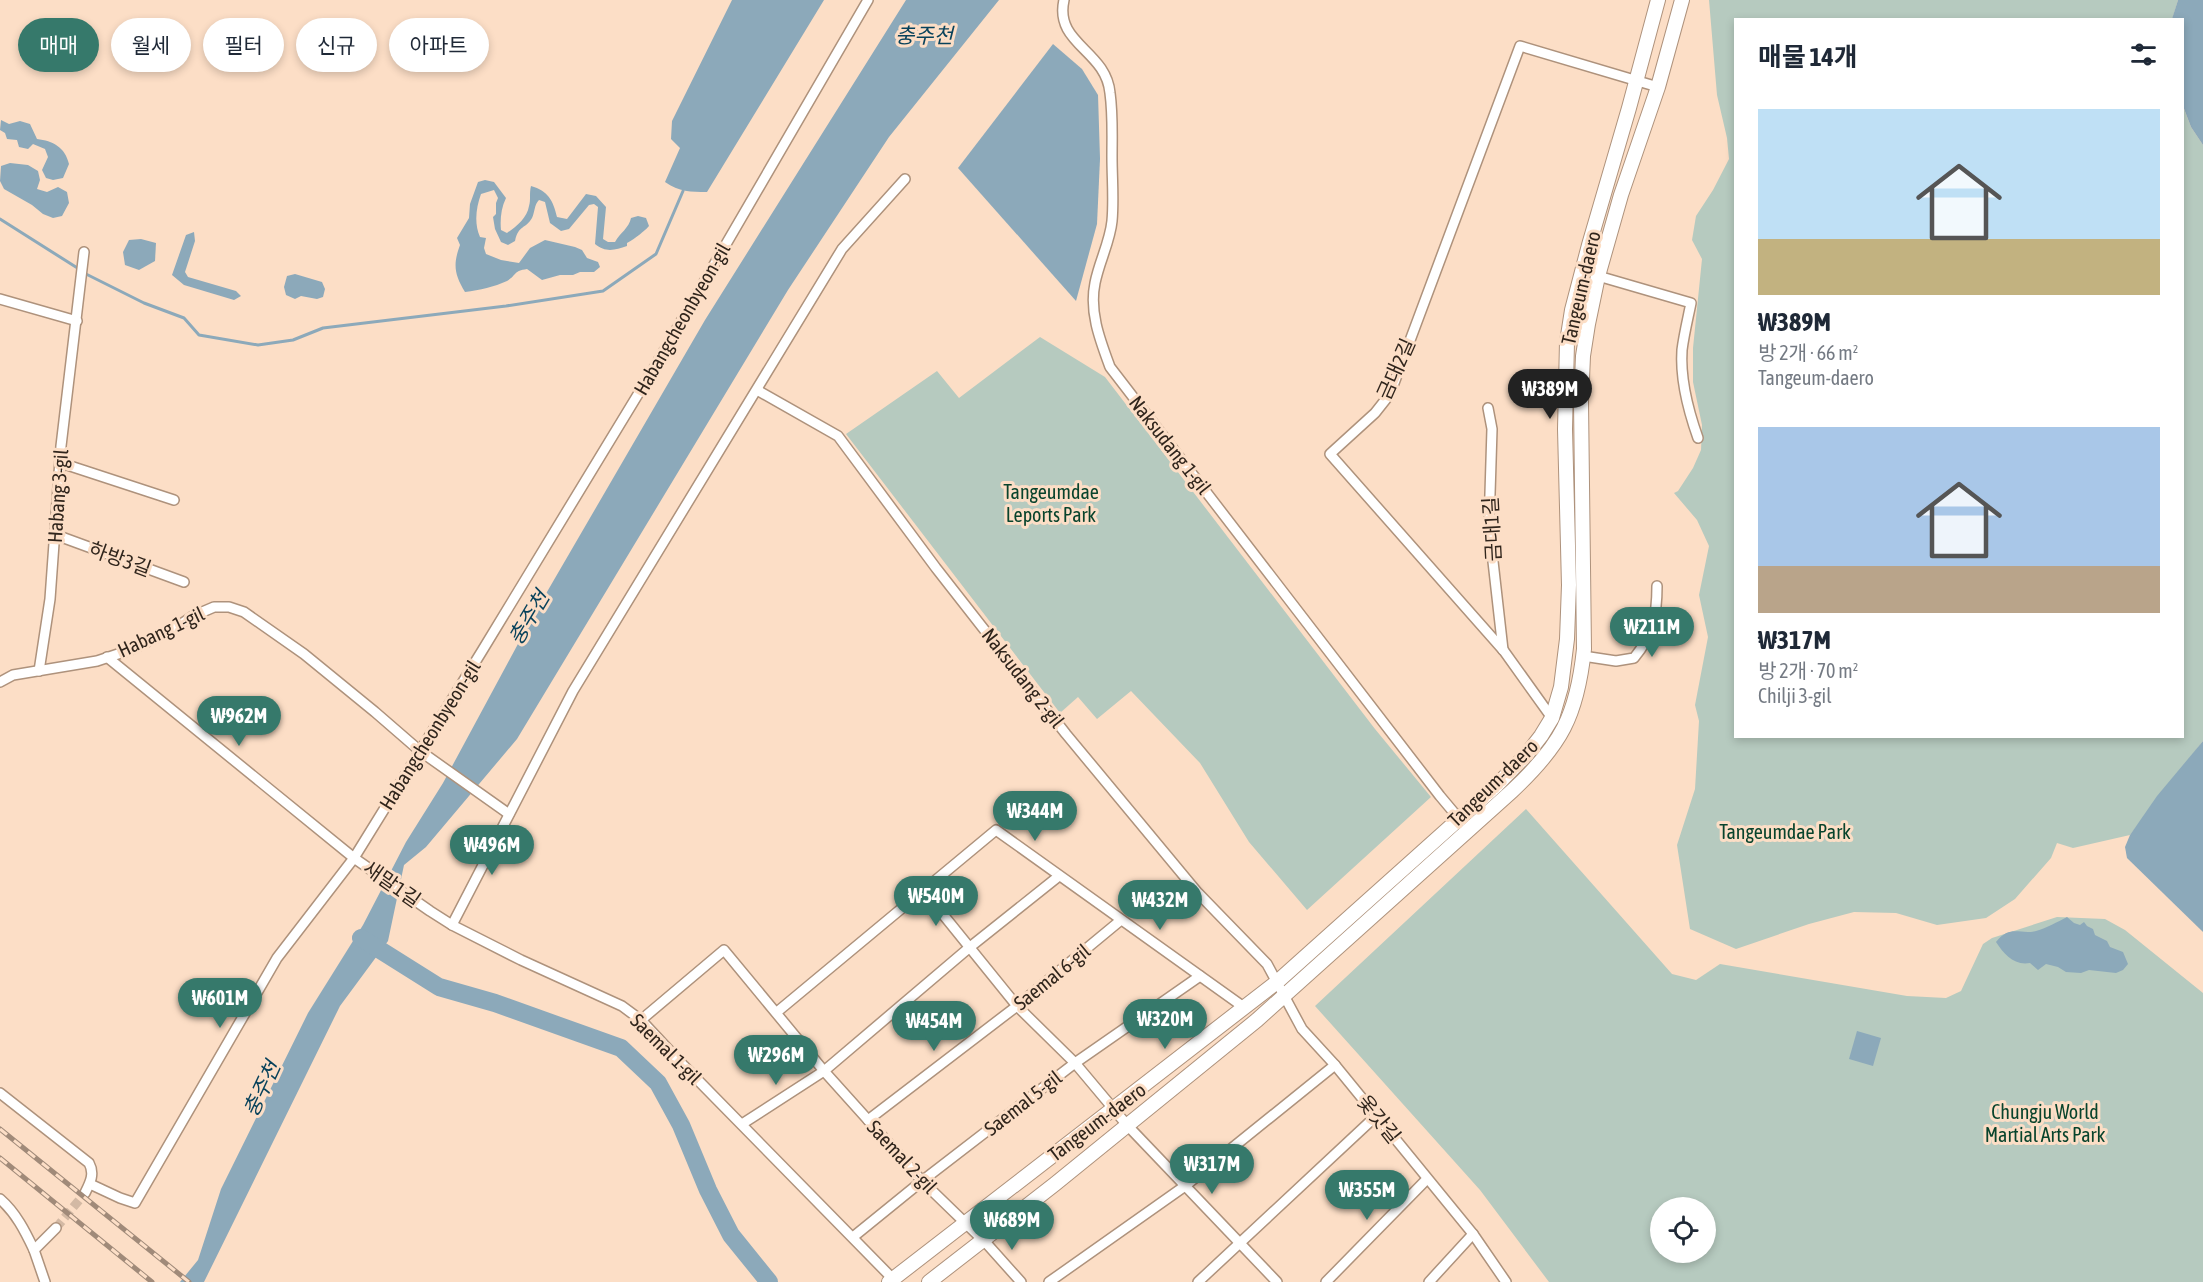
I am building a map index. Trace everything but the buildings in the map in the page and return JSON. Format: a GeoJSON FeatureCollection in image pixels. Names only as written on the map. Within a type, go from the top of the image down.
{"type":"FeatureCollection","features":[{"type":"Feature","properties":{"kind":"main road","name":"Tangeum-daero"},"geometry":{"type":"LineString","coordinates":[[891,1280],[1277,982],[1497,784],[1527,753],[1552,718],[1562,687],[1567,639],[1569,585],[1565,429],[1567,342],[1572,310],[1589,245],[1658,0]]}},
{"type":"Feature","properties":{"kind":"main road","name":"Tangeum-daero"},"geometry":{"type":"LineString","coordinates":[[929,1282],[1283,998],[1528,777],[1557,742],[1575,703],[1583,656],[1585,599],[1581,402],[1583,356],[1598,276],[1621,195],[1658,87],[1682,0]]}},
{"type":"Feature","properties":{"kind":"street","name":"Habangcheonbyeon-gil"},"geometry":{"type":"LineString","coordinates":[[0,1093],[89,1163],[92,1173],[87,1189],[135,1203],[277,958],[354,858],[654,368],[868,0]]}},
{"type":"Feature","properties":{"kind":"street","name":"Naksudang 1-gil"},"geometry":{"type":"LineString","coordinates":[[1064,0],[1062,19],[1066,30],[1102,67],[1110,89],[1113,117],[1112,224],[1094,283],[1093,304],[1096,325],[1110,367],[1469,830]]}},
{"type":"Feature","properties":{"kind":"street","name":"금대2길"},"geometry":{"type":"LineString","coordinates":[[1552,718],[1504,651],[1330,454],[1376,413],[1390,394],[1520,46],[1637,81]]}},
{"type":"Feature","properties":{"kind":"street"},"geometry":{"type":"LineString","coordinates":[[1637,81],[1658,87]]}},
{"type":"Feature","properties":{"kind":"street"},"geometry":{"type":"LineString","coordinates":[[452,925],[573,691],[842,249],[905,179]]}},
{"type":"Feature","properties":{"kind":"street","name":"Habang 3-gil"},"geometry":{"type":"LineString","coordinates":[[39,671],[50,599],[61,463],[84,252]]}},
{"type":"Feature","properties":{"kind":"street"},"geometry":{"type":"LineString","coordinates":[[1598,276],[1691,303],[1682,350],[1683,379],[1690,418],[1698,438]]}},
{"type":"Feature","properties":{"kind":"street"},"geometry":{"type":"LineString","coordinates":[[0,299],[77,321]]}},
{"type":"Feature","properties":{"kind":"street","name":"Naksudang 2-gil"},"geometry":{"type":"LineString","coordinates":[[757,390],[838,436],[936,568],[1066,734],[1198,893],[1267,964],[1277,982]]}},
{"type":"Feature","properties":{"kind":"street","name":"금대1길"},"geometry":{"type":"LineString","coordinates":[[1488,408],[1492,429],[1489,526],[1504,651]]}},
{"type":"Feature","properties":{"kind":"street"},"geometry":{"type":"LineString","coordinates":[[61,463],[174,500]]}},
{"type":"Feature","properties":{"kind":"street","name":"하방3길"},"geometry":{"type":"LineString","coordinates":[[56,535],[183,582]]}},
{"type":"Feature","properties":{"kind":"street"},"geometry":{"type":"LineString","coordinates":[[1583,656],[1616,661],[1634,658],[1646,644],[1652,628],[1657,605],[1657,586]]}},
{"type":"Feature","properties":{"kind":"street","name":"Habang 1-gil"},"geometry":{"type":"LineString","coordinates":[[0,682],[13,675],[107,657],[130,650],[174,629],[193,616],[214,607],[229,607],[244,612],[304,654],[420,751],[509,814]]}},
{"type":"Feature","properties":{"kind":"street","name":"새말1길"},"geometry":{"type":"LineString","coordinates":[[107,657],[354,858],[430,911]]}},
{"type":"Feature","properties":{"kind":"street"},"geometry":{"type":"LineString","coordinates":[[777,1012],[996,830],[1245,1008]]}},
{"type":"Feature","properties":{"kind":"street"},"geometry":{"type":"LineString","coordinates":[[742,1124],[824,1071],[969,947],[1059,876]]}},
{"type":"Feature","properties":{"kind":"street"},"geometry":{"type":"LineString","coordinates":[[924,891],[1017,1006],[1075,1063],[1113,1110],[1277,1282]]}},
{"type":"Feature","properties":{"kind":"street","name":"Saemal 1-gil"},"geometry":{"type":"LineString","coordinates":[[430,911],[452,925],[521,960],[592,990],[622,1006],[641,1020],[853,1237],[891,1280]]}},
{"type":"Feature","properties":{"kind":"street","name":"Saemal 6-gil"},"geometry":{"type":"LineString","coordinates":[[868,1120],[1017,1006],[1121,920]]}},
{"type":"Feature","properties":{"kind":"street","name":"Saemal 2-gil"},"geometry":{"type":"LineString","coordinates":[[641,1020],[724,950],[824,1071],[922,1181],[965,1222],[1021,1282]]}},
{"type":"Feature","properties":{"kind":"street","name":"Saemal 5-gil"},"geometry":{"type":"LineString","coordinates":[[853,1237],[1075,1063],[1200,976]]}},
{"type":"Feature","properties":{"kind":"street","name":"옻갓길"},"geometry":{"type":"LineString","coordinates":[[1277,982],[1283,998],[1302,1029],[1335,1065],[1473,1234],[1506,1282]]}},
{"type":"Feature","properties":{"kind":"street"},"geometry":{"type":"LineString","coordinates":[[1049,1282],[1185,1186],[1335,1065]]}},
{"type":"Feature","properties":{"kind":"street"},"geometry":{"type":"LineString","coordinates":[[1198,1282],[1376,1116]]}},
{"type":"Feature","properties":{"kind":"street"},"geometry":{"type":"LineString","coordinates":[[1326,1282],[1427,1179]]}},
{"type":"Feature","properties":{"kind":"street"},"geometry":{"type":"LineString","coordinates":[[0,1199],[11,1209],[21,1224],[34,1250],[45,1282]]}},
{"type":"Feature","properties":{"kind":"street"},"geometry":{"type":"LineString","coordinates":[[34,1250],[56,1228]]}},
{"type":"Feature","properties":{"kind":"street"},"geometry":{"type":"LineString","coordinates":[[1429,1282],[1473,1234]]}},
{"type":"Feature","properties":{"kind":"green space","name":"Tangeumdae Park"},"geometry":{"type":"Polygon","coordinates":[[[1709,0],[2178,0],[2173,18],[1734,18],[1734,738],[2184,738],[2184,109],[2191,127],[2203,145],[2203,741],[2130,835],[2073,848],[2057,843],[2051,858],[2015,899],[1986,918],[1937,925],[1896,913],[1854,912],[1809,924],[1736,949],[1690,929],[1677,845],[1695,789],[1699,721],[1695,705],[1708,637],[1699,595],[1709,546],[1697,520],[1674,493],[1678,491],[1693,468],[1701,450],[1702,425],[1693,382],[1693,348],[1702,259],[1692,240],[1696,216],[1729,159],[1727,138],[1717,95],[1709,0]]]}},
{"type":"Feature","properties":{"kind":"green space","name":"Tangeumdae Leports Park"},"geometry":{"type":"Polygon","coordinates":[[[1040,337],[1105,377],[1375,729],[1431,797],[1307,910],[1249,842],[1200,763],[1131,691],[1097,719],[1078,697],[1060,713],[846,434],[937,371],[959,398],[1040,337]]]}},
{"type":"Feature","properties":{"kind":"green space","name":"Chungju World Martial Arts Park"},"geometry":{"type":"Polygon","coordinates":[[[1526,809],[1672,974],[1696,980],[1720,964],[1907,996],[1946,998],[1961,991],[1983,944],[1992,938],[2057,917],[2105,919],[2125,930],[2203,993],[2203,1282],[1549,1282],[1480,1190],[1315,1006],[1526,809]]]}},
{"type":"Feature","properties":{"kind":"water"},"geometry":{"type":"Polygon","coordinates":[[[732,0],[824,0],[707,192],[680,190],[665,182],[680,148],[671,139],[672,121],[732,0]]]}},
{"type":"Feature","properties":{"kind":"water","name":"충주천"},"geometry":{"type":"Polygon","coordinates":[[[906,0],[999,0],[889,137],[788,290],[517,739],[426,847],[404,865],[388,941],[340,1006],[204,1282],[180,1282],[198,1260],[221,1189],[308,1013],[363,925],[406,842],[443,783],[533,616],[705,320],[906,0]]]}},
{"type":"Feature","properties":{"kind":"water"},"geometry":{"type":"Polygon","coordinates":[[[2178,0],[2203,0],[2203,145],[2191,127],[2184,109],[2184,18],[2172,18],[2178,0]]]}},
{"type":"Feature","properties":{"kind":"water"},"geometry":{"type":"Polygon","coordinates":[[[1053,44],[1082,69],[1098,95],[1100,159],[1097,224],[1076,301],[958,168],[1053,44]]]}},
{"type":"Feature","properties":{"kind":"water"},"geometry":{"type":"Polygon","coordinates":[[[1,120],[9,124],[20,121],[30,124],[37,139],[53,143],[61,149],[69,164],[63,178],[53,180],[46,178],[42,170],[48,157],[45,149],[33,144],[28,149],[19,147],[17,140],[7,139],[5,133],[0,130],[1,120]]]}},
{"type":"Feature","properties":{"kind":"water"},"geometry":{"type":"Polygon","coordinates":[[[10,163],[28,165],[38,171],[40,180],[37,189],[47,192],[58,187],[67,192],[69,203],[62,216],[53,218],[43,214],[4,189],[0,181],[1,166],[10,163]]]}},
{"type":"Feature","properties":{"kind":"water"},"geometry":{"type":"Polygon","coordinates":[[[485,180],[494,182],[506,198],[502,210],[501,230],[507,233],[524,218],[530,203],[531,186],[549,197],[557,217],[567,219],[586,194],[596,196],[606,207],[603,239],[608,242],[615,242],[631,218],[638,216],[646,218],[649,226],[627,243],[627,246],[607,250],[595,244],[598,207],[594,204],[589,205],[569,229],[561,231],[550,223],[545,202],[539,200],[532,218],[520,229],[515,241],[508,245],[501,242],[495,229],[493,217],[496,214],[498,198],[494,190],[481,194],[476,221],[480,237],[486,238],[484,248],[486,254],[501,260],[519,263],[530,248],[545,240],[582,250],[587,258],[598,262],[600,267],[594,272],[560,275],[542,280],[527,269],[517,272],[502,283],[465,292],[456,269],[456,258],[460,245],[457,238],[469,218],[470,204],[478,182],[485,180]]]}},
{"type":"Feature","properties":{"kind":"water"},"geometry":{"type":"Polygon","coordinates":[[[194,232],[195,241],[185,272],[188,277],[236,291],[241,296],[234,300],[184,285],[172,275],[186,235],[194,232]]]}},
{"type":"Feature","properties":{"kind":"water"},"geometry":{"type":"Polygon","coordinates":[[[141,239],[156,243],[155,261],[139,270],[125,265],[123,252],[129,240],[141,239]]]}},
{"type":"Feature","properties":{"kind":"water"},"geometry":{"type":"Polygon","coordinates":[[[295,274],[322,282],[325,289],[323,297],[317,299],[301,296],[295,299],[286,295],[284,287],[287,276],[295,274]]]}},
{"type":"Feature","properties":{"kind":"water"},"geometry":{"type":"Polygon","coordinates":[[[2203,741],[2203,932],[2127,858],[2125,847],[2130,835],[2157,796],[2203,741]]]}},
{"type":"Feature","properties":{"kind":"water"},"geometry":{"type":"Polygon","coordinates":[[[2067,917],[2080,925],[2084,922],[2093,929],[2095,935],[2107,941],[2110,947],[2123,952],[2128,964],[2123,970],[2116,973],[2089,970],[2081,973],[2066,972],[2046,964],[2038,970],[2030,963],[2014,961],[2002,951],[1996,942],[2006,933],[2036,931],[2067,917]]]}},
{"type":"Feature","properties":{"kind":"water"},"geometry":{"type":"Polygon","coordinates":[[[1857,1031],[1881,1038],[1873,1066],[1849,1059],[1857,1031]]]}},
{"type":"Feature","properties":{"kind":"waterway"},"geometry":{"type":"LineString","coordinates":[[84,273],[144,303],[184,318],[199,335],[258,345],[293,340],[323,328],[506,306],[603,291],[656,254],[683,191]]}},
{"type":"Feature","properties":{"kind":"waterway"},"geometry":{"type":"LineString","coordinates":[[0,219],[79,269]]}},
{"type":"Feature","properties":{"kind":"waterway"},"geometry":{"type":"LineString","coordinates":[[361,938],[439,987],[495,1003],[621,1048],[658,1083],[681,1125],[708,1190],[731,1235],[769,1282]]}},
{"type":"Feature","properties":{"kind":"tunnel"},"geometry":{"type":"LineString","coordinates":[[56,1228],[85,1193]]}},
{"type":"Feature","properties":{"kind":"railway"},"geometry":{"type":"LineString","coordinates":[[0,1129],[189,1282]]}},
{"type":"Feature","properties":{"kind":"railway"},"geometry":{"type":"LineString","coordinates":[[0,1158],[152,1282]]}}]}
